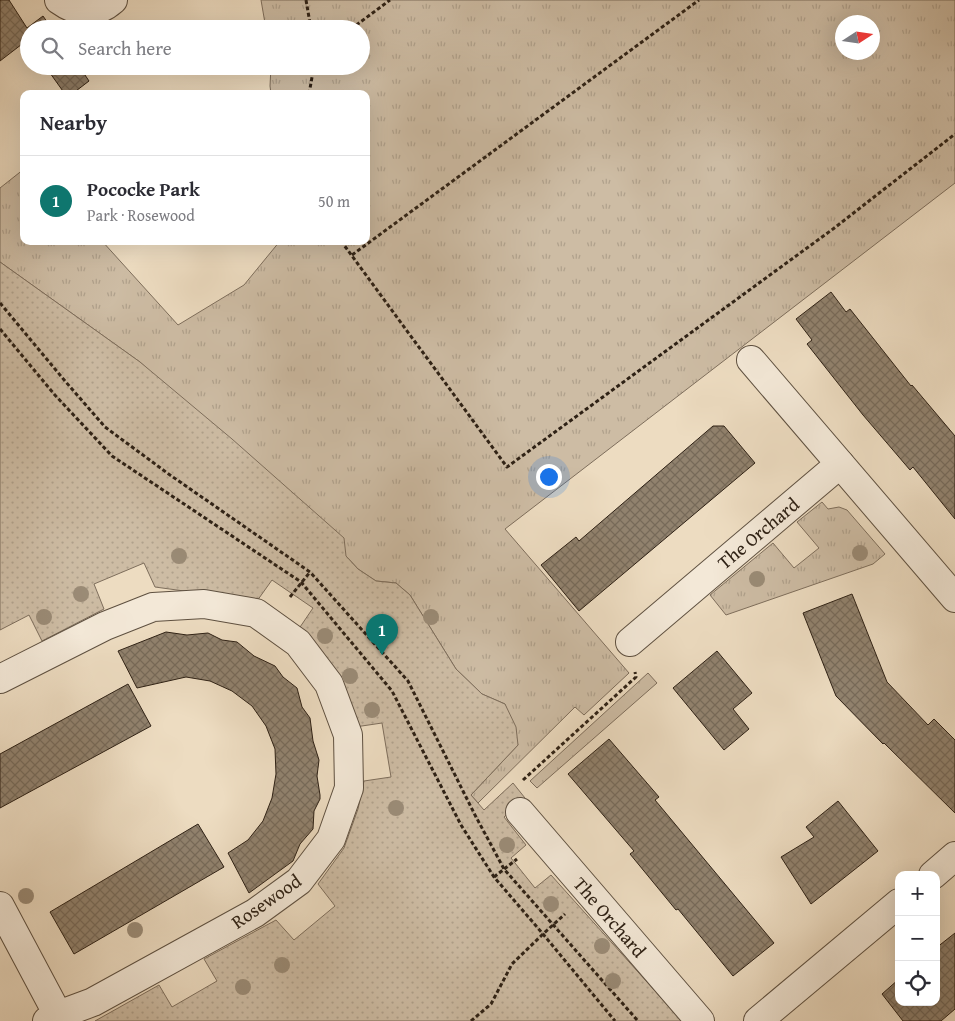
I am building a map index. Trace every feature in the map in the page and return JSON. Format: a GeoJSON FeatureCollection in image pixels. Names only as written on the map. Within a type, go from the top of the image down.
{"type":"FeatureCollection","features":[{"type":"Feature","properties":{"kind":"street"},"geometry":{"type":"LineString","coordinates":[[59,0],[69,7],[81,11],[107,6],[113,0]]}},
{"type":"Feature","properties":{"kind":"street"},"geometry":{"type":"LineString","coordinates":[[751,360],[955,598]]}},
{"type":"Feature","properties":{"kind":"street","name":"The Orchard"},"geometry":{"type":"LineString","coordinates":[[630,642],[840,464]]}},
{"type":"Feature","properties":{"kind":"street","name":"Rosewood"},"geometry":{"type":"LineString","coordinates":[[0,679],[105,626],[153,607],[204,604],[256,613],[298,643],[329,684],[348,735],[348,788],[330,839],[299,881],[255,913],[93,1002],[52,1018],[0,906]]}},
{"type":"Feature","properties":{"kind":"street","name":"The Orchard"},"geometry":{"type":"LineString","coordinates":[[520,812],[700,1021]]}},
{"type":"Feature","properties":{"kind":"street"},"geometry":{"type":"LineString","coordinates":[[938,871],[955,856]]}},
{"type":"Feature","properties":{"kind":"street"},"geometry":{"type":"LineString","coordinates":[[758,1021],[895,906]]}},
{"type":"Feature","properties":{"kind":"path"},"geometry":{"type":"LineString","coordinates":[[306,0],[309,20]]}},
{"type":"Feature","properties":{"kind":"path"},"geometry":{"type":"LineString","coordinates":[[363,20],[390,0]]}},
{"type":"Feature","properties":{"kind":"path"},"geometry":{"type":"LineString","coordinates":[[370,242],[699,0]]}},
{"type":"Feature","properties":{"kind":"path"},"geometry":{"type":"LineString","coordinates":[[310,90],[312,75]]}},
{"type":"Feature","properties":{"kind":"path"},"geometry":{"type":"LineString","coordinates":[[344,245],[507,467],[825,235],[955,134]]}},
{"type":"Feature","properties":{"kind":"path"},"geometry":{"type":"LineString","coordinates":[[352,255],[366,245]]}},
{"type":"Feature","properties":{"kind":"path"},"geometry":{"type":"LineString","coordinates":[[293,594],[310,572]]}},
{"type":"Feature","properties":{"kind":"path"},"geometry":{"type":"LineString","coordinates":[[520,783],[636,677],[635,668]]}},
{"type":"Feature","properties":{"kind":"path"},"geometry":{"type":"LineString","coordinates":[[494,877],[504,869]]}},
{"type":"Feature","properties":{"kind":"path"},"geometry":{"type":"LineString","coordinates":[[471,1021],[491,1004],[512,964],[553,925]]}},
{"type":"Feature","properties":{"kind":"green space"},"geometry":{"type":"Polygon","coordinates":[[[261,0],[955,0],[955,183],[505,529],[629,673],[584,715],[575,707],[478,803],[471,795],[518,745],[505,704],[482,694],[456,669],[410,595],[396,583],[376,581],[358,569],[140,362],[0,262],[0,188],[20,172],[20,245],[106,245],[178,325],[244,285],[277,245],[370,245],[370,90],[270,90],[271,75],[370,75],[370,20],[264,20],[261,0]]]}},
{"type":"Feature","properties":{"kind":"green space"},"geometry":{"type":"Polygon","coordinates":[[[0,262],[140,362],[232,439],[344,538],[346,556],[358,569],[376,581],[396,583],[410,595],[456,669],[482,694],[505,704],[516,727],[518,745],[471,795],[484,810],[513,783],[525,798],[504,817],[526,845],[511,858],[535,888],[551,875],[682,1021],[95,1021],[159,985],[172,1007],[217,981],[204,959],[276,920],[294,940],[335,906],[318,884],[344,848],[358,809],[364,781],[391,777],[382,723],[355,727],[298,630],[313,608],[272,580],[257,601],[155,587],[144,563],[94,584],[104,609],[42,641],[29,615],[0,630],[0,262]]]}},
{"type":"Feature","properties":{"kind":"green space"},"geometry":{"type":"Polygon","coordinates":[[[822,502],[828,509],[839,507],[847,510],[885,554],[873,564],[726,615],[710,595],[773,543],[794,568],[819,548],[797,522],[822,502]]]}},
{"type":"Feature","properties":{"kind":"green space"},"geometry":{"type":"Polygon","coordinates":[[[648,673],[657,683],[537,788],[530,781],[648,673]]]}},
{"type":"Feature","properties":{"kind":"building"},"geometry":{"type":"Polygon","coordinates":[[[0,0],[9,0],[22,20],[20,20],[20,46],[0,61],[0,0]]]}},
{"type":"Feature","properties":{"kind":"building"},"geometry":{"type":"Polygon","coordinates":[[[43,16],[46,20],[38,20],[43,16]]]}},
{"type":"Feature","properties":{"kind":"building"},"geometry":{"type":"Polygon","coordinates":[[[51,75],[85,75],[89,81],[77,90],[62,90],[51,75]]]}},
{"type":"Feature","properties":{"kind":"building"},"geometry":{"type":"Polygon","coordinates":[[[831,292],[846,312],[850,309],[911,386],[955,436],[955,519],[913,467],[910,470],[863,415],[807,344],[812,340],[796,319],[831,292]]]}},
{"type":"Feature","properties":{"kind":"building"},"geometry":{"type":"Polygon","coordinates":[[[713,426],[724,426],[755,463],[579,611],[541,565],[576,537],[579,541],[713,426]]]}},
{"type":"Feature","properties":{"kind":"building"},"geometry":{"type":"Polygon","coordinates":[[[852,594],[887,682],[928,725],[934,719],[955,740],[955,813],[836,696],[803,613],[852,594]]]}},
{"type":"Feature","properties":{"kind":"building"},"geometry":{"type":"Polygon","coordinates":[[[166,632],[187,635],[208,633],[222,640],[237,642],[254,656],[275,666],[283,677],[297,688],[302,707],[310,718],[313,741],[319,760],[317,776],[320,795],[314,811],[313,829],[300,844],[293,861],[249,893],[228,853],[248,840],[263,821],[272,798],[276,774],[275,749],[266,726],[252,706],[232,691],[210,681],[186,677],[137,688],[118,651],[166,632]]]}},
{"type":"Feature","properties":{"kind":"building"},"geometry":{"type":"Polygon","coordinates":[[[717,651],[752,693],[733,709],[749,729],[724,750],[673,688],[717,651]]]}},
{"type":"Feature","properties":{"kind":"building"},"geometry":{"type":"Polygon","coordinates":[[[128,684],[151,726],[0,808],[0,754],[128,684]]]}},
{"type":"Feature","properties":{"kind":"building"},"geometry":{"type":"Polygon","coordinates":[[[609,739],[659,797],[655,800],[774,943],[733,976],[630,854],[634,851],[568,774],[609,739]]]}},
{"type":"Feature","properties":{"kind":"building"},"geometry":{"type":"Polygon","coordinates":[[[838,801],[878,851],[811,904],[781,857],[814,837],[806,827],[838,801]]]}},
{"type":"Feature","properties":{"kind":"building"},"geometry":{"type":"Polygon","coordinates":[[[198,824],[224,867],[74,954],[50,912],[198,824]]]}},
{"type":"Feature","properties":{"kind":"building"},"geometry":{"type":"Polygon","coordinates":[[[955,933],[955,1009],[941,1021],[903,1021],[882,994],[895,983],[895,1006],[940,1006],[940,945],[955,933]]]}},
{"type":"Feature","properties":{"kind":"place","name":"Pococke Park"},"geometry":{"type":"Point","coordinates":[382,655]}}]}
